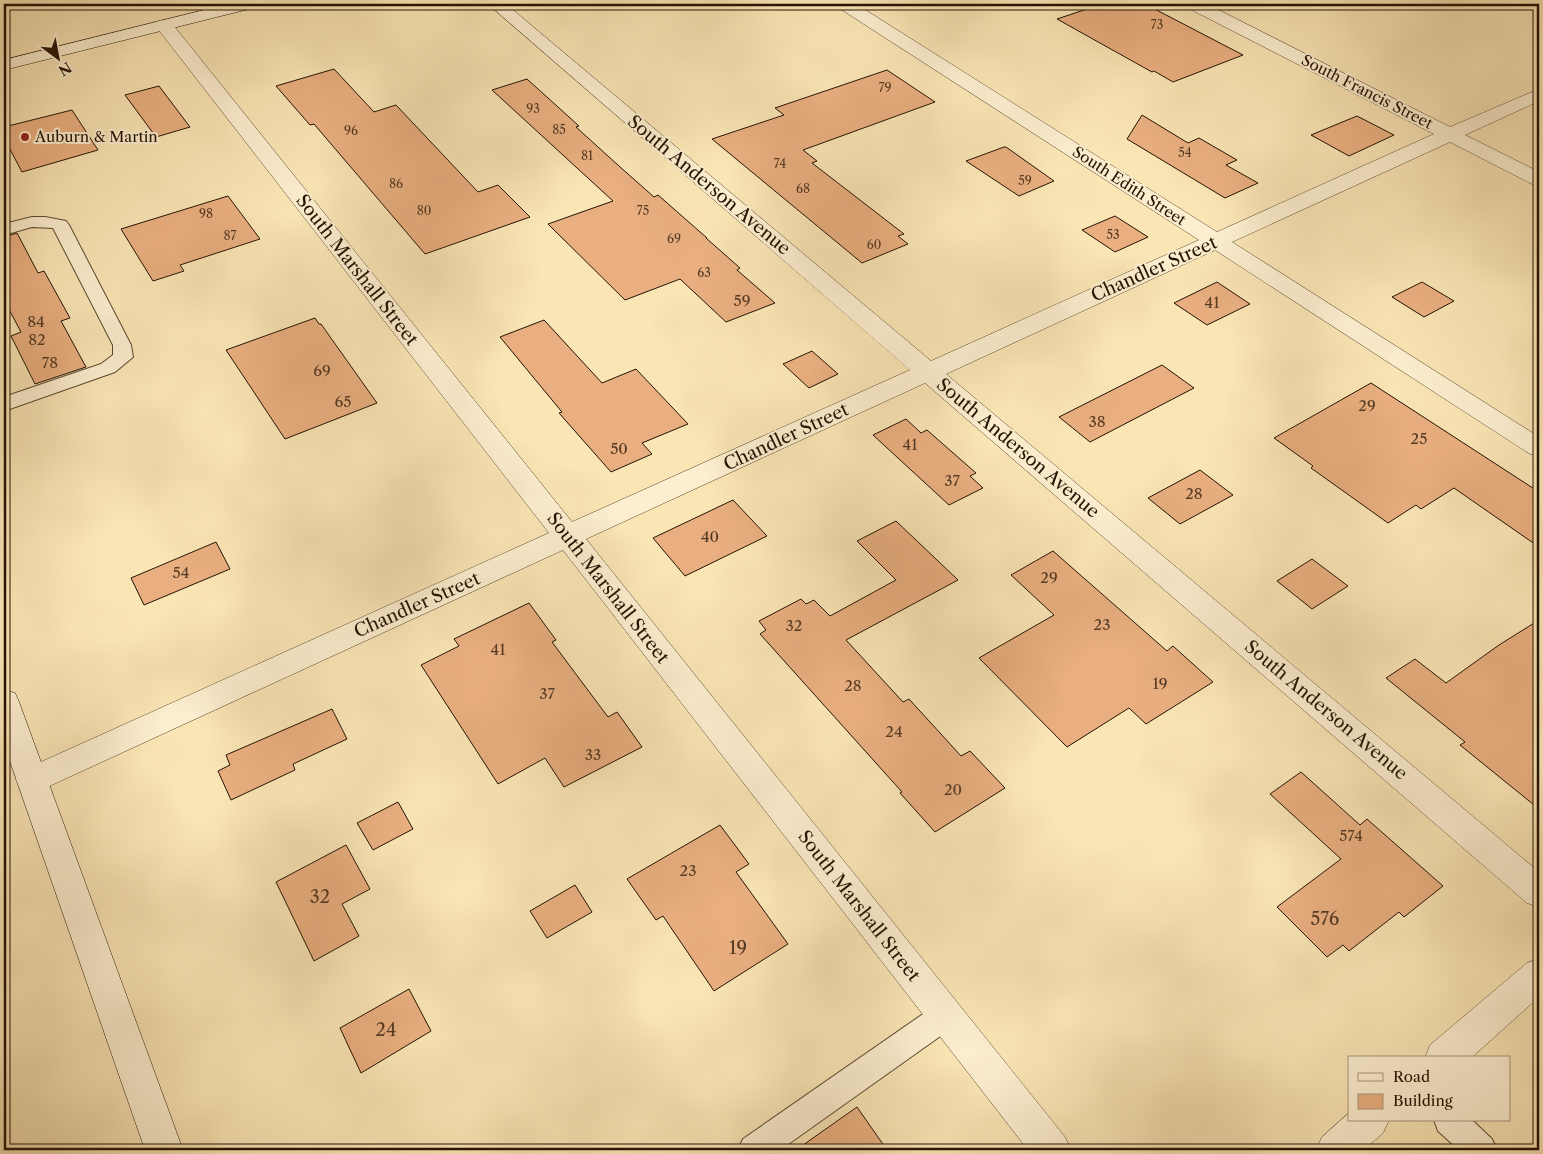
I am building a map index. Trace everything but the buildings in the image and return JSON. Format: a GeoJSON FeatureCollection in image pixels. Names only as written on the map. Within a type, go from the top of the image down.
{"type":"FeatureCollection","features":[{"type":"Feature","properties":{"kind":"street"},"geometry":{"type":"LineString","coordinates":[[4,66],[164,25],[218,7],[247,4]]}},
{"type":"Feature","properties":{"kind":"street","name":"South Anderson Avenue"},"geometry":{"type":"LineString","coordinates":[[496,4],[1539,892]]}},
{"type":"Feature","properties":{"kind":"street","name":"South Edith Street"},"geometry":{"type":"LineString","coordinates":[[845,4],[1539,448]]}},
{"type":"Feature","properties":{"kind":"street","name":"South Francis Street"},"geometry":{"type":"LineString","coordinates":[[1194,4],[1539,180]]}},
{"type":"Feature","properties":{"kind":"street","name":"South Marshall Street"},"geometry":{"type":"LineString","coordinates":[[164,25],[1052,1150]]}},
{"type":"Feature","properties":{"kind":"street","name":"Chandler Street"},"geometry":{"type":"LineString","coordinates":[[32,780],[1539,94]]}},
{"type":"Feature","properties":{"kind":"street"},"geometry":{"type":"LineString","coordinates":[[4,702],[164,1150]]}},
{"type":"Feature","properties":{"kind":"street"},"geometry":{"type":"LineString","coordinates":[[1445,1056],[1539,975]]}},
{"type":"Feature","properties":{"kind":"street"},"geometry":{"type":"LineString","coordinates":[[1335,1150],[1368,1122]]}},
{"type":"Feature","properties":{"kind":"lane"},"geometry":{"type":"LineString","coordinates":[[4,230],[46,220],[60,225],[122,345],[123,357],[108,368],[4,404]]}},
{"type":"Feature","properties":{"kind":"lane"},"geometry":{"type":"LineString","coordinates":[[754,1150],[946,1016]]}},
{"type":"Feature","properties":{"kind":"lane"},"geometry":{"type":"LineString","coordinates":[[1451,1122],[1481,1150]]}},
{"type":"Feature","properties":{"kind":"place","name":"Auburn & Martin"},"geometry":{"type":"Point","coordinates":[25,137]}}]}
